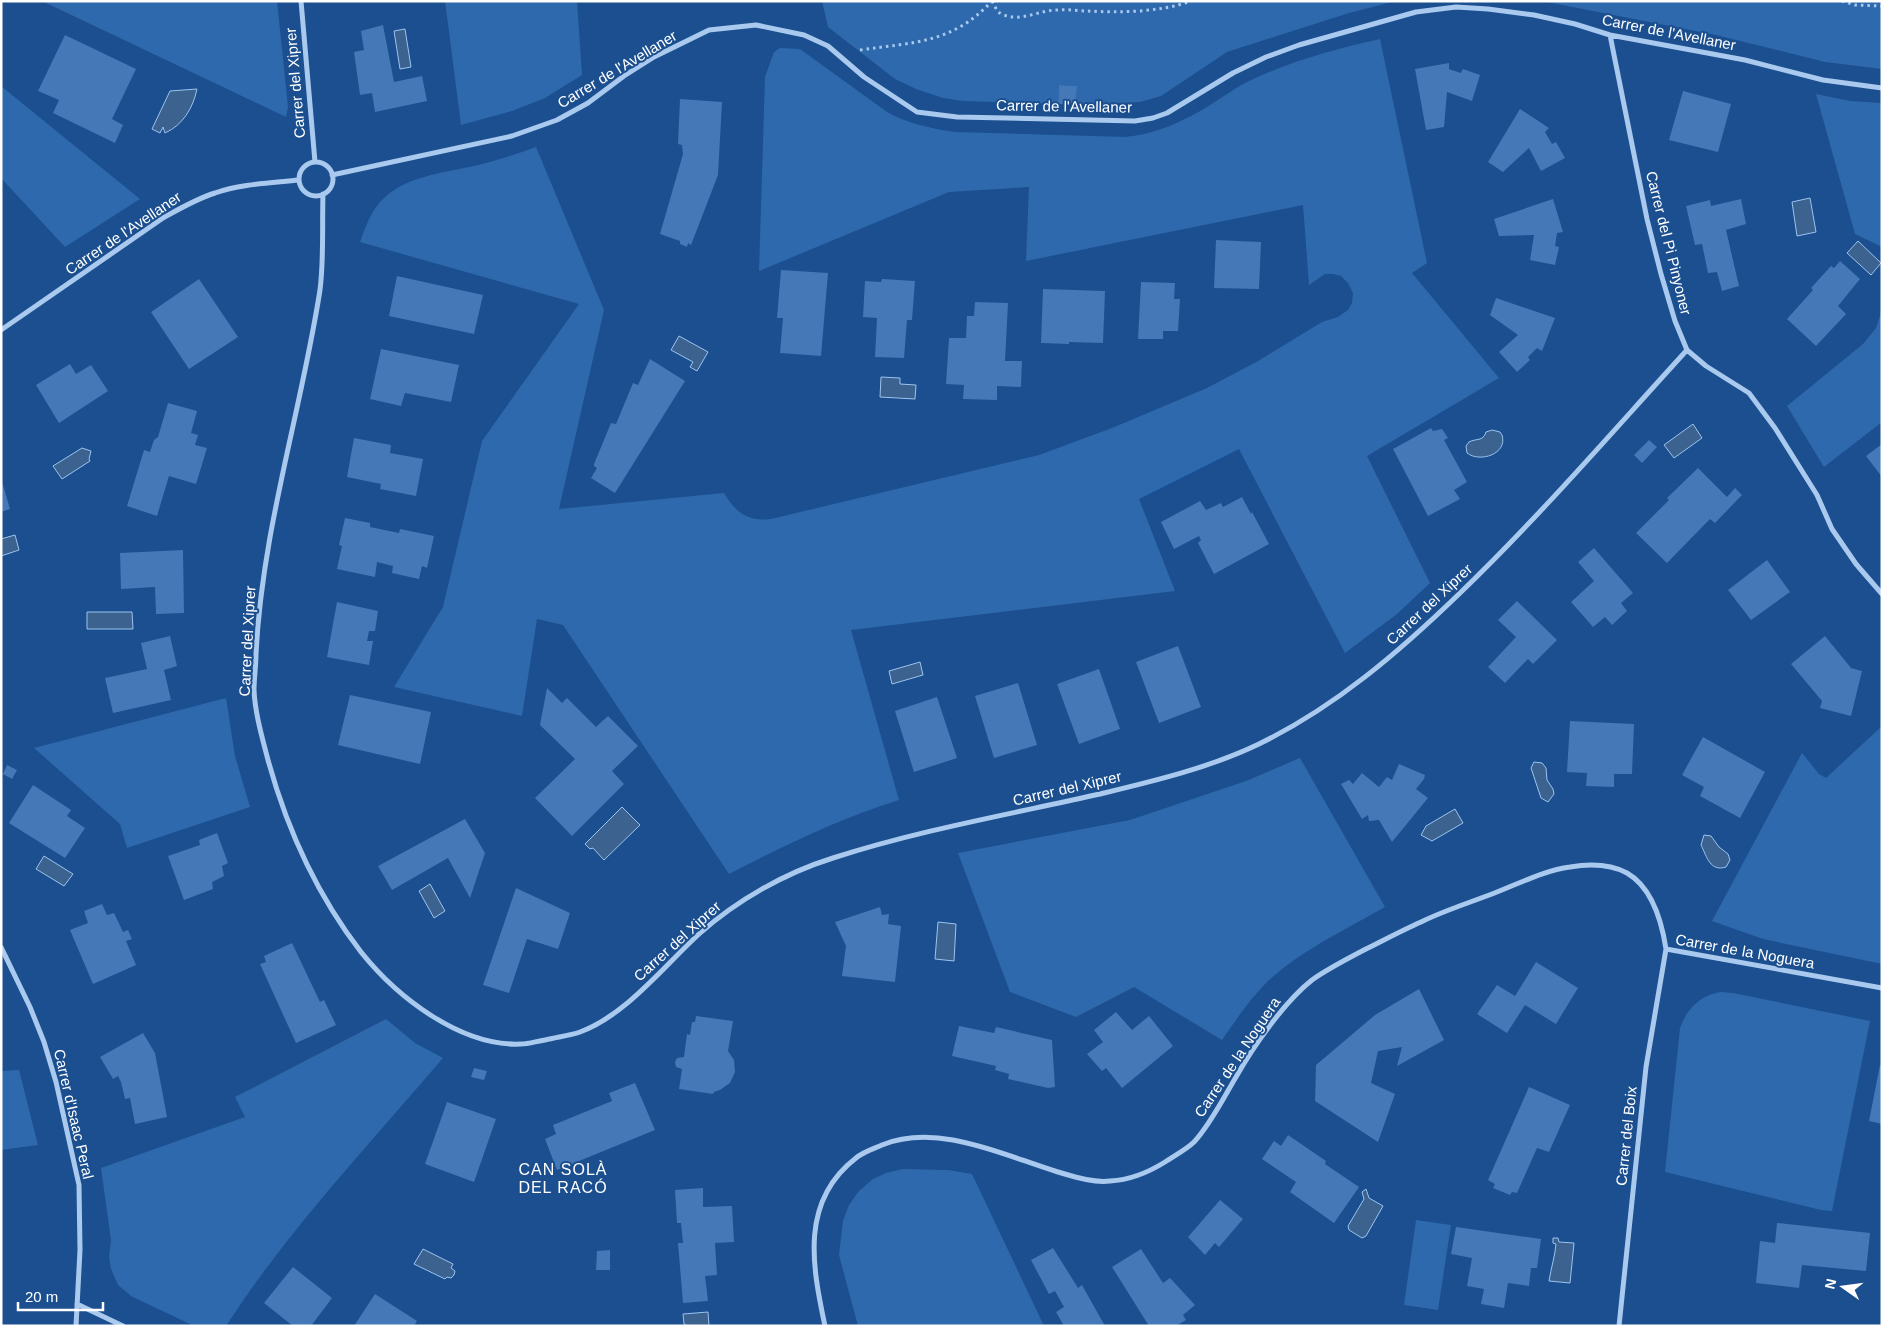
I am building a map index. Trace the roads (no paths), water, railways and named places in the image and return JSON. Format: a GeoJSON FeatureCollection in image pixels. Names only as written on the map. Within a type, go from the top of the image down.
{"type":"FeatureCollection","features":[{"type":"Feature","properties":{"kind":"street","name":"Carrer del Xiprer"},"geometry":{"type":"LineString","coordinates":[[301,1],[315,162]]}},
{"type":"Feature","properties":{"kind":"street","name":"Carrer de l'Avellaner"},"geometry":{"type":"LineString","coordinates":[[332,175],[512,136],[557,120],[588,103],[624,76],[654,57],[709,30],[756,24],[804,35],[828,46],[864,77],[917,112],[957,117],[1134,121],[1153,118],[1167,113],[1233,73],[1266,57],[1299,45],[1416,12],[1456,7],[1534,15],[1575,24],[1610,35],[1745,60],[1823,80],[1882,88]]}},
{"type":"Feature","properties":{"kind":"street","name":"Carrer del Pi Pinyoner"},"geometry":{"type":"LineString","coordinates":[[1610,35],[1652,237],[1675,321],[1687,350],[1706,366],[1749,393],[1775,428],[1817,495],[1832,529],[1856,564],[1882,594]]}},
{"type":"Feature","properties":{"kind":"street"},"geometry":{"type":"LineString","coordinates":[[310,163],[325,164],[332,175],[332,183],[323,194],[314,196],[300,186],[299,180],[302,170],[310,163]]}},
{"type":"Feature","properties":{"kind":"street","name":"Carrer de l'Avellaner"},"geometry":{"type":"LineString","coordinates":[[1,330],[163,218],[185,206],[216,192],[299,180]]}},
{"type":"Feature","properties":{"kind":"street","name":"Carrer del Xiprer"},"geometry":{"type":"LineString","coordinates":[[323,194],[321,283],[269,538],[258,611],[254,693],[262,738],[279,798],[297,843],[317,885],[342,927],[371,964],[408,1000],[452,1027],[484,1039],[520,1044],[579,1032],[608,1018],[654,978],[700,933],[731,908],[796,872],[826,860],[891,840],[1165,778],[1257,745],[1313,714],[1388,658],[1510,545],[1687,350]]}},
{"type":"Feature","properties":{"kind":"street","name":"Carrer de la Noguera"},"geometry":{"type":"LineString","coordinates":[[825,1326],[815,1266],[814,1240],[817,1216],[826,1191],[843,1168],[859,1154],[887,1143],[910,1137],[937,1137],[988,1148],[1048,1169],[1087,1180],[1109,1182],[1136,1177],[1162,1164],[1194,1142],[1218,1109],[1242,1066],[1273,1022],[1290,1001],[1312,980],[1348,958],[1422,921],[1518,884],[1569,867],[1605,865],[1629,874],[1648,892],[1662,925],[1666,949],[1882,988]]}},
{"type":"Feature","properties":{"kind":"street","name":"Carrer d'Isaac Peral"},"geometry":{"type":"LineString","coordinates":[[1,947],[30,1006],[44,1042],[79,1185],[80,1250],[76,1326]]}},
{"type":"Feature","properties":{"kind":"street","name":"Carrer del Boix"},"geometry":{"type":"LineString","coordinates":[[1620,1326],[1646,1066],[1666,949]]}},
{"type":"Feature","properties":{"kind":"street"},"geometry":{"type":"LineString","coordinates":[[77,1304],[123,1326]]}},
{"type":"Feature","properties":{"kind":"district","name":"CAN SOLÀ DEL RACÓ"},"geometry":{"type":"Point","coordinates":[563,1178]}}]}
